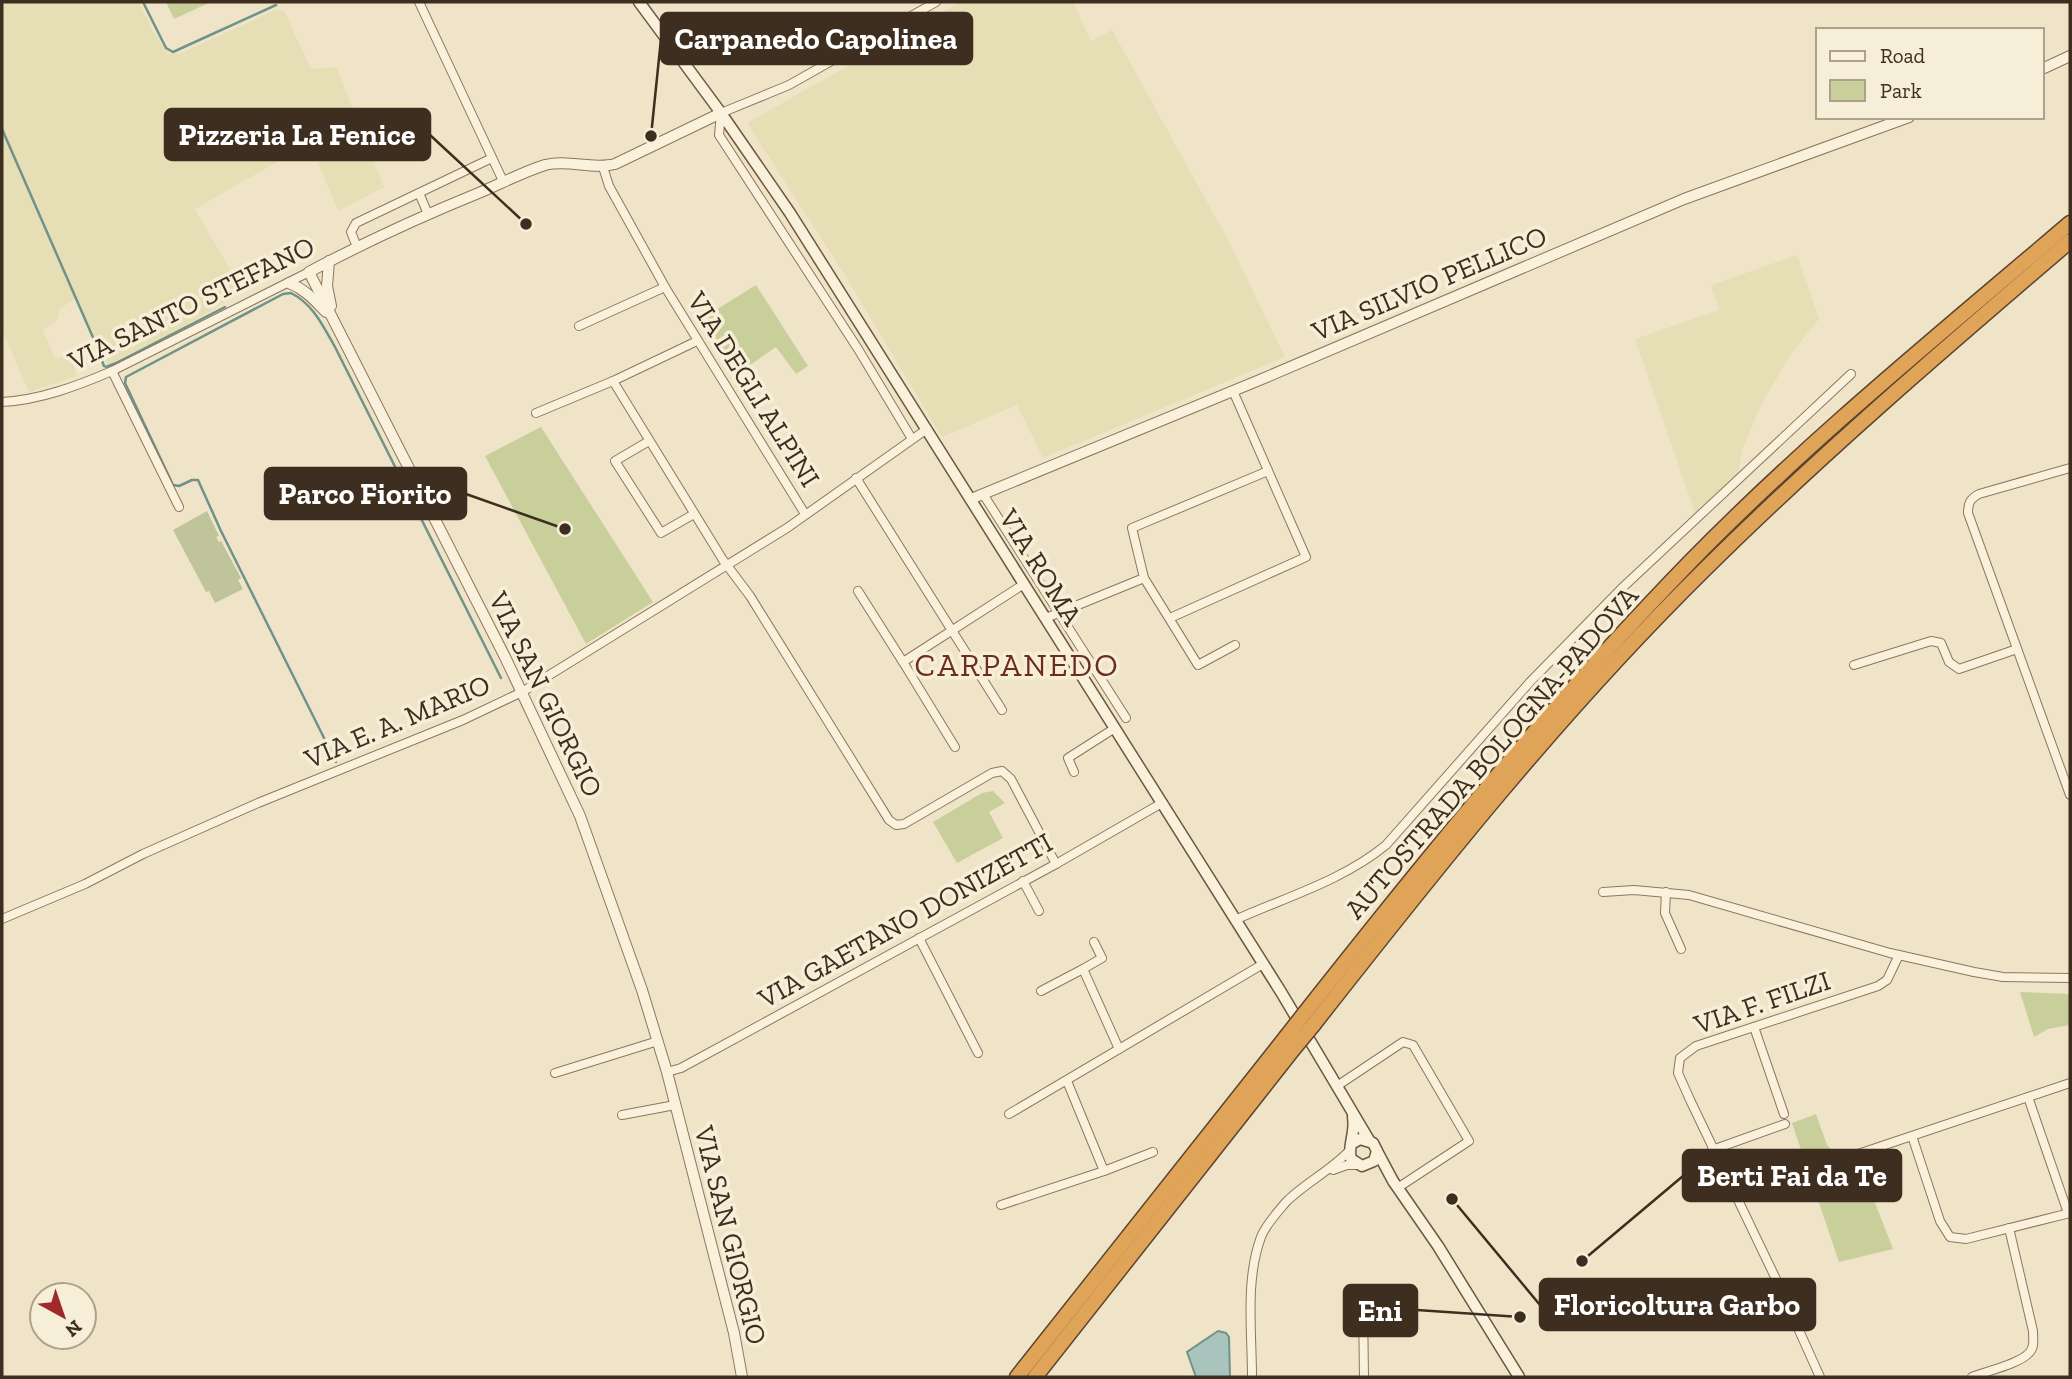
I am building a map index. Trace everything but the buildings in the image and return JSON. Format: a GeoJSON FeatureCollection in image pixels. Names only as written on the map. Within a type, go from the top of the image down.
{"type":"FeatureCollection","features":[{"type":"Feature","properties":{"kind":"highway","name":"AUTOSTRADA BOLOGNA-PADOVA"},"geometry":{"type":"LineString","coordinates":[[1035,1377],[1451,829],[1590,667],[1692,560],[1810,446],[2070,223]]}},
{"type":"Feature","properties":{"kind":"highway","name":"AUTOSTRADA BOLOGNA-PADOVA"},"geometry":{"type":"LineString","coordinates":[[1309,1019],[1508,783],[1603,675],[1703,571],[1836,445],[2070,241]]}},
{"type":"Feature","properties":{"kind":"highway","name":"AUTOSTRADA BOLOGNA-PADOVA"},"geometry":{"type":"LineString","coordinates":[[1017,1377],[1291,1042]]}},
{"type":"Feature","properties":{"kind":"main road","name":"VIA ROMA"},"geometry":{"type":"LineString","coordinates":[[639,2],[790,213],[1235,919],[1369,1140]]}},
{"type":"Feature","properties":{"kind":"main road","name":"VIA ROMA"},"geometry":{"type":"LineString","coordinates":[[1351,1147],[1355,1126],[1352,1111]]}},
{"type":"Feature","properties":{"kind":"main road"},"geometry":{"type":"LineString","coordinates":[[1396,1184],[1379,1171],[1351,1160],[1351,1147],[1360,1139],[1369,1140],[1519,1377]]}},
{"type":"Feature","properties":{"kind":"main road"},"geometry":{"type":"LineString","coordinates":[[1362,1166],[1374,1161],[1377,1151]]}},
{"type":"Feature","properties":{"kind":"street"},"geometry":{"type":"LineString","coordinates":[[419,2],[503,181]]}},
{"type":"Feature","properties":{"kind":"street"},"geometry":{"type":"LineString","coordinates":[[721,113],[789,85],[936,2]]}},
{"type":"Feature","properties":{"kind":"street"},"geometry":{"type":"LineString","coordinates":[[2044,68],[2070,56]]}},
{"type":"Feature","properties":{"kind":"street","name":"VIA SANTO STEFANO"},"geometry":{"type":"LineString","coordinates":[[2,402],[34,398],[113,371],[357,247],[503,181],[548,164],[603,167],[615,164],[721,113]]}},
{"type":"Feature","properties":{"kind":"street","name":"VIA ROMA"},"geometry":{"type":"LineString","coordinates":[[721,113],[719,135],[858,349],[912,439]]}},
{"type":"Feature","properties":{"kind":"street","name":"VIA SILVIO PELLICO"},"geometry":{"type":"LineString","coordinates":[[971,499],[1684,199],[1904,119]]}},
{"type":"Feature","properties":{"kind":"street"},"geometry":{"type":"LineString","coordinates":[[428,214],[419,193],[492,158]]}},
{"type":"Feature","properties":{"kind":"street","name":"VIA DEGLI ALPINI"},"geometry":{"type":"LineString","coordinates":[[603,167],[609,186],[665,287],[805,514]]}},
{"type":"Feature","properties":{"kind":"street","name":"VIA SANTO STEFANO"},"geometry":{"type":"LineString","coordinates":[[357,247],[351,232],[356,223],[419,193]]}},
{"type":"Feature","properties":{"kind":"street","name":"VIA SAN GIORGIO"},"geometry":{"type":"LineString","coordinates":[[329,261],[327,286],[334,320]]}},
{"type":"Feature","properties":{"kind":"street","name":"VIA SAN GIORGIO"},"geometry":{"type":"LineString","coordinates":[[309,272],[522,692],[580,816],[621,928],[667,1072],[734,1333],[742,1377]]}},
{"type":"Feature","properties":{"kind":"street","name":"VIA SAN GIORGIO"},"geometry":{"type":"LineString","coordinates":[[289,283],[310,295],[334,320]]}},
{"type":"Feature","properties":{"kind":"street","name":"VIA DEGLI ALPINI"},"geometry":{"type":"LineString","coordinates":[[579,326],[665,287]]}},
{"type":"Feature","properties":{"kind":"street"},"geometry":{"type":"LineString","coordinates":[[536,413],[613,381],[697,341]]}},
{"type":"Feature","properties":{"kind":"street"},"geometry":{"type":"LineString","coordinates":[[113,371],[179,507]]}},
{"type":"Feature","properties":{"kind":"street"},"geometry":{"type":"LineString","coordinates":[[1235,919],[1339,876],[1368,860],[1386,845],[1530,682],[1621,589],[1851,374]]}},
{"type":"Feature","properties":{"kind":"street"},"geometry":{"type":"LineString","coordinates":[[613,381],[694,514],[750,596],[889,820],[896,825],[904,824],[992,772],[1002,771],[1011,779],[1056,864]]}},
{"type":"Feature","properties":{"kind":"street"},"geometry":{"type":"LineString","coordinates":[[1170,618],[1306,557],[1233,391]]}},
{"type":"Feature","properties":{"kind":"street","name":"VIA E. A. MARIO"},"geometry":{"type":"LineString","coordinates":[[2,919],[85,884],[258,803],[463,720],[522,692],[727,565],[927,429]]}},
{"type":"Feature","properties":{"kind":"street"},"geometry":{"type":"LineString","coordinates":[[649,441],[615,461],[661,533],[694,514]]}},
{"type":"Feature","properties":{"kind":"street"},"geometry":{"type":"LineString","coordinates":[[2070,468],[1979,494],[1968,504],[1968,513],[2070,795]]}},
{"type":"Feature","properties":{"kind":"street"},"geometry":{"type":"LineString","coordinates":[[1235,645],[1198,665],[1144,578],[1132,528],[1268,471]]}},
{"type":"Feature","properties":{"kind":"street"},"geometry":{"type":"LineString","coordinates":[[856,478],[1002,710]]}},
{"type":"Feature","properties":{"kind":"street","name":"VIA ROMA"},"geometry":{"type":"LineString","coordinates":[[983,494],[1126,718]]}},
{"type":"Feature","properties":{"kind":"street"},"geometry":{"type":"LineString","coordinates":[[1046,618],[1144,578]]}},
{"type":"Feature","properties":{"kind":"street"},"geometry":{"type":"LineString","coordinates":[[903,662],[1024,584]]}},
{"type":"Feature","properties":{"kind":"street"},"geometry":{"type":"LineString","coordinates":[[858,591],[955,747]]}},
{"type":"Feature","properties":{"kind":"street"},"geometry":{"type":"LineString","coordinates":[[1854,665],[1931,641],[1941,643],[1949,662],[1959,669],[2017,649]]}},
{"type":"Feature","properties":{"kind":"street"},"geometry":{"type":"LineString","coordinates":[[1074,772],[1068,758],[1115,729]]}},
{"type":"Feature","properties":{"kind":"street","name":"VIA GAETANO DONIZETTI"},"geometry":{"type":"LineString","coordinates":[[667,1072],[681,1068],[1056,864],[1162,803]]}},
{"type":"Feature","properties":{"kind":"street"},"geometry":{"type":"LineString","coordinates":[[1023,881],[1039,911]]}},
{"type":"Feature","properties":{"kind":"street"},"geometry":{"type":"LineString","coordinates":[[1603,892],[1666,892],[1709,899],[1899,955],[2003,977],[2070,978]]}},
{"type":"Feature","properties":{"kind":"street"},"geometry":{"type":"LineString","coordinates":[[1666,892],[1665,913],[1681,949]]}},
{"type":"Feature","properties":{"kind":"street"},"geometry":{"type":"LineString","coordinates":[[919,938],[978,1053]]}},
{"type":"Feature","properties":{"kind":"street"},"geometry":{"type":"LineString","coordinates":[[1041,991],[1102,958],[1094,942]]}},
{"type":"Feature","properties":{"kind":"street","name":"VIA F. FILZI"},"geometry":{"type":"LineString","coordinates":[[1820,1377],[1678,1073],[1680,1058],[1696,1046],[1878,986],[1887,980],[1899,955]]}},
{"type":"Feature","properties":{"kind":"street"},"geometry":{"type":"LineString","coordinates":[[1009,1114],[1263,964]]}},
{"type":"Feature","properties":{"kind":"street"},"geometry":{"type":"LineString","coordinates":[[1083,969],[1119,1049]]}},
{"type":"Feature","properties":{"kind":"street"},"geometry":{"type":"LineString","coordinates":[[1754,1027],[1784,1114]]}},
{"type":"Feature","properties":{"kind":"street"},"geometry":{"type":"LineString","coordinates":[[555,1073],[658,1041]]}},
{"type":"Feature","properties":{"kind":"street"},"geometry":{"type":"LineString","coordinates":[[1338,1086],[1403,1042],[1413,1045],[1469,1141],[1396,1184]]}},
{"type":"Feature","properties":{"kind":"street"},"geometry":{"type":"LineString","coordinates":[[1067,1081],[1104,1171]]}},
{"type":"Feature","properties":{"kind":"street"},"geometry":{"type":"LineString","coordinates":[[1840,1160],[2070,1083]]}},
{"type":"Feature","properties":{"kind":"street"},"geometry":{"type":"LineString","coordinates":[[1912,1136],[1945,1231],[1950,1237],[1966,1238],[2069,1213],[2028,1097]]}},
{"type":"Feature","properties":{"kind":"street","name":"VIA SAN GIORGIO"},"geometry":{"type":"LineString","coordinates":[[622,1115],[675,1105]]}},
{"type":"Feature","properties":{"kind":"street"},"geometry":{"type":"LineString","coordinates":[[1713,1150],[1785,1124]]}},
{"type":"Feature","properties":{"kind":"street"},"geometry":{"type":"LineString","coordinates":[[1252,1377],[1252,1283],[1262,1236],[1269,1222],[1288,1200],[1326,1172],[1351,1147]]}},
{"type":"Feature","properties":{"kind":"street"},"geometry":{"type":"LineString","coordinates":[[1001,1205],[1153,1152]]}},
{"type":"Feature","properties":{"kind":"street"},"geometry":{"type":"LineString","coordinates":[[1326,1172],[1348,1165],[1362,1166]]}},
{"type":"Feature","properties":{"kind":"street"},"geometry":{"type":"LineString","coordinates":[[1976,1377],[2029,1354],[2034,1345],[2009,1228]]}},
{"type":"Feature","properties":{"kind":"street"},"geometry":{"type":"LineString","coordinates":[[1363,1306],[1364,1377]]}},
{"type":"Feature","properties":{"kind":"shaded area"},"geometry":{"type":"Polygon","coordinates":[[[2,2],[139,2],[168,54],[179,54],[276,10],[284,11],[311,69],[336,67],[384,187],[338,211],[310,143],[195,209],[243,292],[170,334],[107,365],[77,297],[60,309],[57,320],[43,330],[55,358],[70,356],[77,376],[29,392],[2,330],[2,2]]]}},
{"type":"Feature","properties":{"kind":"shaded area"},"geometry":{"type":"Polygon","coordinates":[[[961,2],[1073,2],[1091,41],[1112,30],[1227,238],[1285,357],[1043,458],[1017,405],[942,437],[848,280],[747,123],[961,2]]]}},
{"type":"Feature","properties":{"kind":"shaded area"},"geometry":{"type":"Polygon","coordinates":[[[1797,255],[1819,319],[1791,354],[1760,407],[1742,450],[1738,476],[1696,516],[1635,339],[1719,310],[1711,285],[1797,255]]]}},
{"type":"Feature","properties":{"kind":"green space"},"geometry":{"type":"Polygon","coordinates":[[[166,2],[211,2],[174,19],[166,2]]]}},
{"type":"Feature","properties":{"kind":"green space"},"geometry":{"type":"Polygon","coordinates":[[[756,285],[808,366],[796,374],[776,347],[737,374],[703,318],[756,285]]]}},
{"type":"Feature","properties":{"kind":"green space"},"geometry":{"type":"Polygon","coordinates":[[[541,427],[653,602],[586,644],[485,456],[541,427]]]}},
{"type":"Feature","properties":{"kind":"green space"},"geometry":{"type":"Polygon","coordinates":[[[207,511],[219,536],[216,537],[221,541],[241,578],[238,580],[243,589],[215,603],[209,591],[206,592],[173,530],[207,511]]]}},
{"type":"Feature","properties":{"kind":"green space"},"geometry":{"type":"Polygon","coordinates":[[[993,791],[1005,803],[989,812],[1003,838],[957,863],[933,822],[982,793],[993,791]]]}},
{"type":"Feature","properties":{"kind":"green space"},"geometry":{"type":"Polygon","coordinates":[[[2020,992],[2070,994],[2070,1025],[2048,1029],[2034,1037],[2020,992]]]}},
{"type":"Feature","properties":{"kind":"green space"},"geometry":{"type":"Polygon","coordinates":[[[1816,1114],[1827,1145],[1831,1149],[1818,1155],[1819,1163],[1830,1181],[1840,1181],[1860,1172],[1869,1201],[1874,1200],[1893,1249],[1839,1262],[1792,1123],[1816,1114]]]}},
{"type":"Feature","properties":{"kind":"water"},"geometry":{"type":"Polygon","coordinates":[[[1218,1331],[1229,1337],[1230,1377],[1196,1377],[1187,1352],[1218,1331]]]}},
{"type":"Feature","properties":{"kind":"waterway"},"geometry":{"type":"LineString","coordinates":[[143,2],[166,48],[173,52],[276,5]]}},
{"type":"Feature","properties":{"kind":"waterway"},"geometry":{"type":"LineString","coordinates":[[2,129],[104,366],[116,363],[225,307]]}},
{"type":"Feature","properties":{"kind":"waterway"},"geometry":{"type":"LineString","coordinates":[[336,762],[198,480],[179,486],[173,485],[125,383],[126,377],[283,294],[291,293],[305,303],[326,331],[501,678]]}},
{"type":"Feature","properties":{"kind":"place","name":"Carpanedo Capolinea"},"geometry":{"type":"Point","coordinates":[651,136]}},
{"type":"Feature","properties":{"kind":"place","name":"Pizzeria La Fenice"},"geometry":{"type":"Point","coordinates":[526,224]}},
{"type":"Feature","properties":{"kind":"place","name":"Parco Fiorito"},"geometry":{"type":"Point","coordinates":[565,529]}},
{"type":"Feature","properties":{"kind":"place","name":"Floricoltura Garbo"},"geometry":{"type":"Point","coordinates":[1452,1199]}},
{"type":"Feature","properties":{"kind":"place","name":"Berti Fai da Te"},"geometry":{"type":"Point","coordinates":[1582,1261]}},
{"type":"Feature","properties":{"kind":"place","name":"Eni"},"geometry":{"type":"Point","coordinates":[1520,1317]}},
{"type":"Feature","properties":{"kind":"district","name":"CARPANEDO"},"geometry":{"type":"Point","coordinates":[1017,665]}}]}
